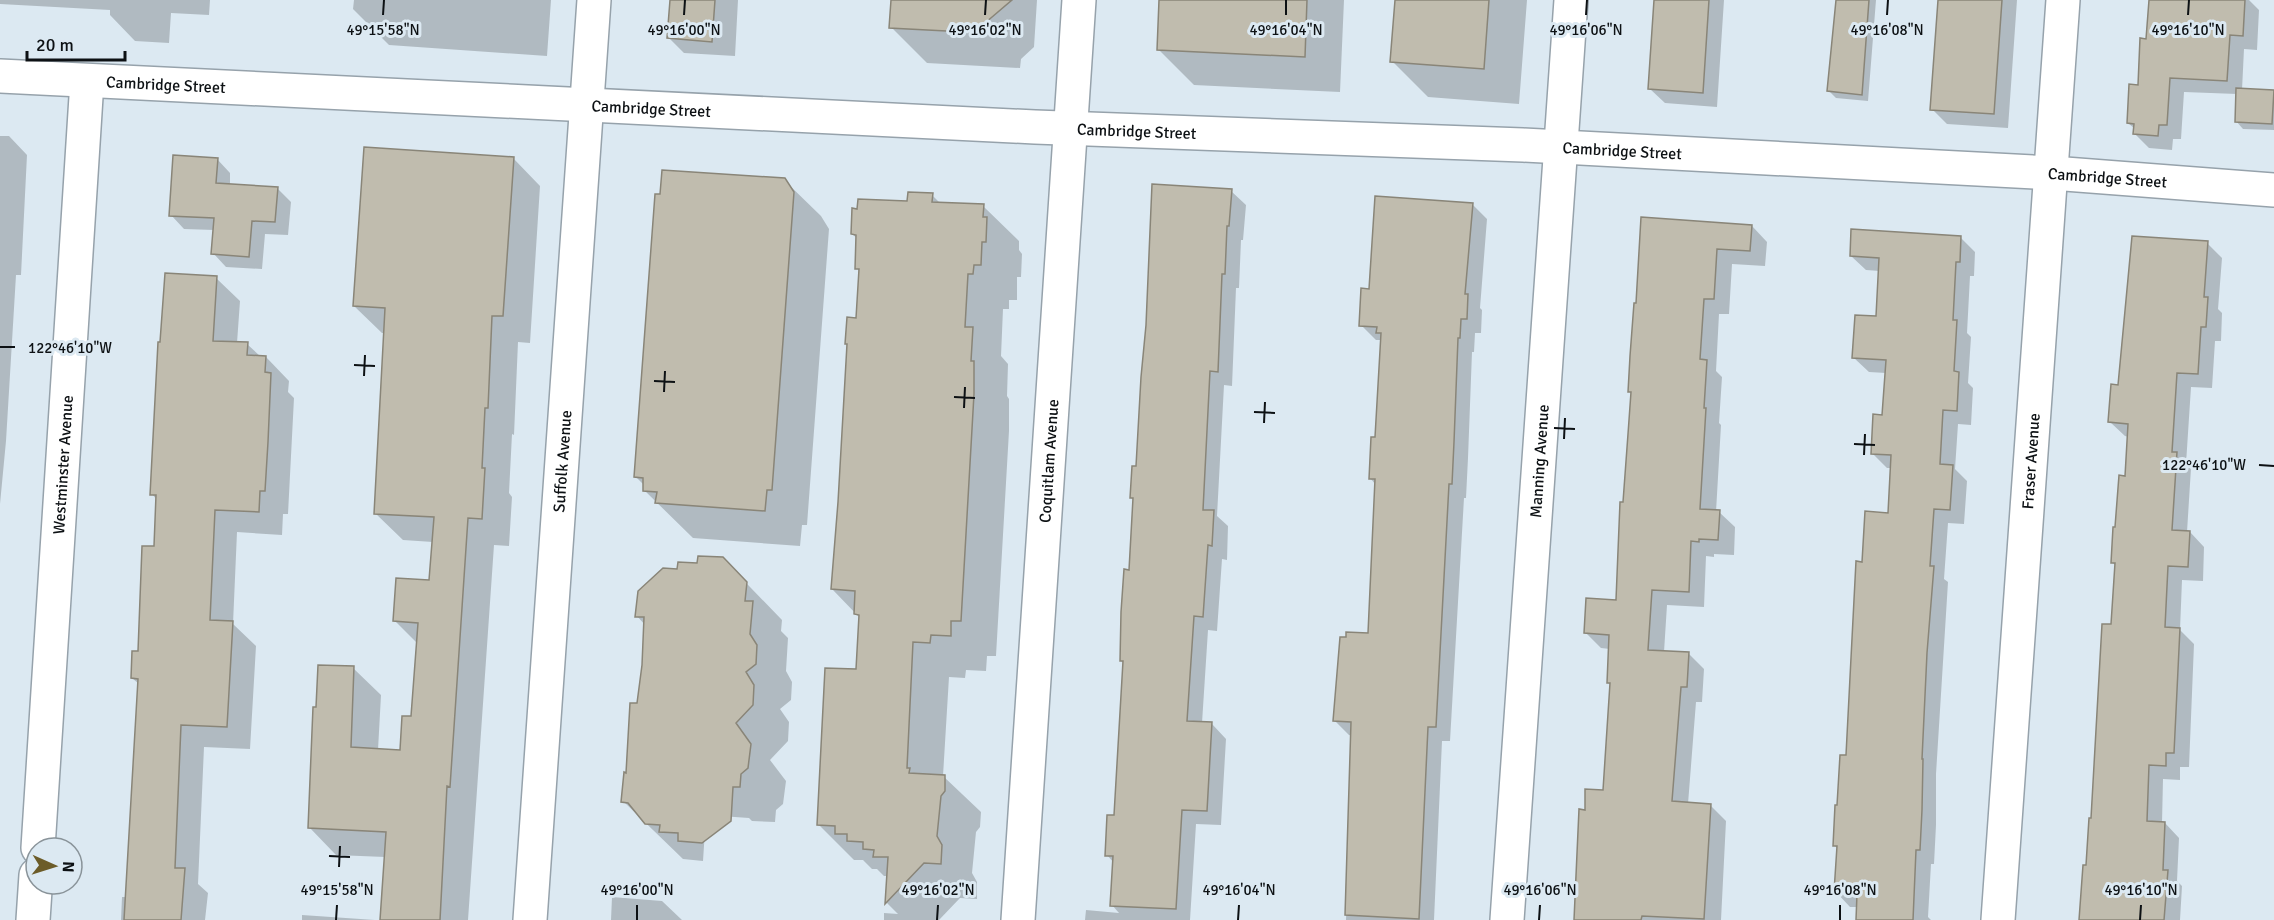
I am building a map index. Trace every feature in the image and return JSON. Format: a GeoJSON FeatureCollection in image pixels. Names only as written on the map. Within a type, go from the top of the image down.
{"type":"FeatureCollection","features":[{"type":"Feature","properties":{"kind":"street","name":"Suffolk Avenue"},"geometry":{"type":"LineString","coordinates":[[530,920],[594,0]]}},
{"type":"Feature","properties":{"kind":"street","name":"Coquitlam Avenue"},"geometry":{"type":"LineString","coordinates":[[1018,920],[1079,0]]}},
{"type":"Feature","properties":{"kind":"street","name":"Manning Avenue"},"geometry":{"type":"LineString","coordinates":[[1507,920],[1571,0]]}},
{"type":"Feature","properties":{"kind":"street","name":"Fraser Avenue"},"geometry":{"type":"LineString","coordinates":[[1998,920],[2063,0]]}},
{"type":"Feature","properties":{"kind":"street","name":"Cambridge Street"},"geometry":{"type":"LineString","coordinates":[[0,75],[1070,128],[1562,147],[2052,173],[2274,190]]}},
{"type":"Feature","properties":{"kind":"street","name":"Westminster Avenue"},"geometry":{"type":"LineString","coordinates":[[39,836],[87,81]]}},
{"type":"Feature","properties":{"kind":"street"},"geometry":{"type":"LineString","coordinates":[[33,920],[35,896]]}},
{"type":"Feature","properties":{"kind":"building"},"geometry":{"type":"Polygon","coordinates":[[[670,0],[715,0],[712,42],[667,38],[670,0]]]}},
{"type":"Feature","properties":{"kind":"building"},"geometry":{"type":"Polygon","coordinates":[[[891,0],[1012,0],[985,23],[985,33],[889,28],[891,0]]]}},
{"type":"Feature","properties":{"kind":"building"},"geometry":{"type":"Polygon","coordinates":[[[1159,0],[1307,0],[1305,57],[1157,50],[1159,0]]]}},
{"type":"Feature","properties":{"kind":"building"},"geometry":{"type":"Polygon","coordinates":[[[1395,0],[1489,0],[1484,69],[1390,62],[1395,0]]]}},
{"type":"Feature","properties":{"kind":"building"},"geometry":{"type":"Polygon","coordinates":[[[1654,0],[1709,0],[1703,93],[1648,89],[1654,0]]]}},
{"type":"Feature","properties":{"kind":"building"},"geometry":{"type":"Polygon","coordinates":[[[1836,0],[1869,0],[1862,95],[1827,91],[1836,0]]]}},
{"type":"Feature","properties":{"kind":"building"},"geometry":{"type":"Polygon","coordinates":[[[1938,0],[2002,0],[1994,114],[1930,110],[1938,0]]]}},
{"type":"Feature","properties":{"kind":"building"},"geometry":{"type":"Polygon","coordinates":[[[2149,0],[2245,0],[2243,36],[2230,35],[2227,81],[2170,78],[2167,125],[2159,125],[2158,136],[2133,134],[2134,124],[2127,123],[2129,84],[2138,85],[2140,38],[2146,39],[2149,0]]]}},
{"type":"Feature","properties":{"kind":"building"},"geometry":{"type":"Polygon","coordinates":[[[2236,88],[2274,90],[2272,124],[2235,122],[2236,88]]]}},
{"type":"Feature","properties":{"kind":"building"},"geometry":{"type":"Polygon","coordinates":[[[364,147],[514,157],[503,316],[492,316],[488,408],[485,408],[482,468],[485,468],[482,519],[468,518],[450,787],[447,786],[440,920],[380,920],[386,832],[308,828],[313,707],[316,707],[318,665],[354,666],[351,747],[400,750],[402,716],[411,716],[418,623],[393,621],[396,578],[429,580],[434,517],[374,514],[385,308],[353,306],[364,147]]]}},
{"type":"Feature","properties":{"kind":"building"},"geometry":{"type":"Polygon","coordinates":[[[173,155],[218,158],[216,183],[278,187],[275,222],[252,221],[249,257],[211,254],[214,218],[169,216],[173,155]]]}},
{"type":"Feature","properties":{"kind":"building"},"geometry":{"type":"Polygon","coordinates":[[[662,170],[785,178],[794,192],[772,490],[767,490],[765,511],[655,503],[657,492],[643,491],[643,478],[634,477],[655,194],[660,194],[662,170]]]}},
{"type":"Feature","properties":{"kind":"building"},"geometry":{"type":"Polygon","coordinates":[[[1152,184],[1232,189],[1229,226],[1227,226],[1225,274],[1222,274],[1218,372],[1210,371],[1203,510],[1214,510],[1212,546],[1208,545],[1203,617],[1194,616],[1187,721],[1212,722],[1207,811],[1182,810],[1176,909],[1110,906],[1113,856],[1105,856],[1107,815],[1114,815],[1123,661],[1120,661],[1121,612],[1124,569],[1129,570],[1133,498],[1130,498],[1132,466],[1136,466],[1146,325],[1152,184]]]}},
{"type":"Feature","properties":{"kind":"building"},"geometry":{"type":"Polygon","coordinates":[[[908,192],[933,193],[932,202],[984,204],[983,217],[987,217],[986,242],[982,242],[981,265],[974,265],[973,274],[968,274],[965,327],[973,327],[971,361],[974,361],[974,394],[961,621],[951,621],[951,636],[931,635],[930,643],[913,642],[907,768],[910,768],[909,773],[945,775],[945,791],[941,796],[937,836],[942,845],[941,864],[924,863],[885,904],[888,857],[873,857],[874,850],[863,849],[863,842],[847,841],[847,834],[835,834],[835,826],[817,825],[825,668],[856,669],[859,615],[854,614],[855,591],[831,589],[838,502],[847,317],[856,318],[859,269],[855,269],[856,235],[851,234],[852,208],[857,209],[858,199],[907,201],[908,192]]]}},
{"type":"Feature","properties":{"kind":"building"},"geometry":{"type":"Polygon","coordinates":[[[1375,196],[1473,203],[1465,294],[1468,294],[1467,319],[1461,319],[1460,338],[1458,338],[1452,484],[1449,484],[1436,727],[1428,727],[1419,919],[1345,915],[1351,722],[1333,721],[1340,637],[1346,637],[1346,632],[1368,633],[1375,479],[1369,479],[1371,437],[1375,437],[1381,333],[1376,333],[1377,327],[1359,326],[1361,288],[1369,289],[1375,196]]]}},
{"type":"Feature","properties":{"kind":"building"},"geometry":{"type":"Polygon","coordinates":[[[1641,217],[1752,225],[1750,251],[1717,249],[1714,299],[1704,299],[1700,359],[1707,360],[1700,509],[1720,510],[1718,540],[1691,541],[1689,592],[1652,590],[1648,650],[1689,652],[1687,687],[1681,687],[1672,801],[1711,804],[1704,919],[1642,916],[1641,920],[1574,920],[1579,809],[1585,810],[1585,789],[1603,790],[1610,683],[1607,683],[1609,635],[1584,633],[1586,598],[1616,600],[1620,502],[1623,502],[1631,392],[1628,392],[1630,356],[1634,303],[1636,303],[1641,217]]]}},
{"type":"Feature","properties":{"kind":"building"},"geometry":{"type":"Polygon","coordinates":[[[1851,229],[1961,236],[1960,262],[1956,262],[1953,320],[1957,320],[1954,371],[1959,372],[1957,411],[1943,410],[1940,464],[1953,465],[1950,510],[1934,509],[1930,566],[1934,566],[1927,653],[1920,850],[1916,850],[1913,920],[1856,920],[1857,894],[1834,892],[1837,846],[1833,846],[1835,805],[1837,805],[1840,755],[1846,755],[1856,561],[1862,562],[1865,511],[1888,513],[1891,455],[1871,454],[1873,414],[1882,415],[1886,360],[1852,358],[1855,315],[1876,316],[1879,258],[1850,256],[1851,229]]]}},
{"type":"Feature","properties":{"kind":"building"},"geometry":{"type":"Polygon","coordinates":[[[2132,236],[2208,241],[2204,297],[2208,297],[2206,327],[2201,327],[2198,374],[2177,373],[2172,452],[2177,452],[2172,530],[2190,531],[2188,567],[2168,566],[2165,627],[2180,628],[2174,753],[2166,753],[2166,766],[2149,765],[2147,821],[2165,822],[2163,870],[2168,870],[2164,920],[2079,920],[2083,865],[2086,865],[2089,818],[2091,818],[2102,624],[2111,624],[2115,563],[2111,563],[2113,527],[2115,527],[2119,475],[2125,476],[2128,424],[2108,422],[2111,384],[2118,385],[2132,236]]]}},
{"type":"Feature","properties":{"kind":"building"},"geometry":{"type":"Polygon","coordinates":[[[165,273],[217,276],[213,341],[248,342],[247,355],[266,356],[265,372],[271,373],[265,491],[260,491],[259,512],[215,510],[210,620],[233,621],[227,727],[181,725],[175,868],[185,868],[181,920],[124,920],[138,679],[131,678],[132,651],[138,651],[142,546],[154,546],[156,495],[150,495],[158,342],[160,342],[165,273]]]}},
{"type":"Feature","properties":{"kind":"building"},"geometry":{"type":"Polygon","coordinates":[[[698,556],[723,557],[747,582],[745,601],[753,601],[750,634],[757,645],[756,664],[746,672],[754,685],[753,705],[736,723],[751,744],[748,768],[741,774],[740,787],[733,787],[731,821],[702,843],[678,841],[678,833],[659,832],[660,825],[645,824],[628,803],[621,802],[624,772],[626,773],[630,703],[637,703],[642,665],[644,617],[635,617],[638,591],[663,568],[677,569],[678,562],[697,563],[698,556]]]}}]}
